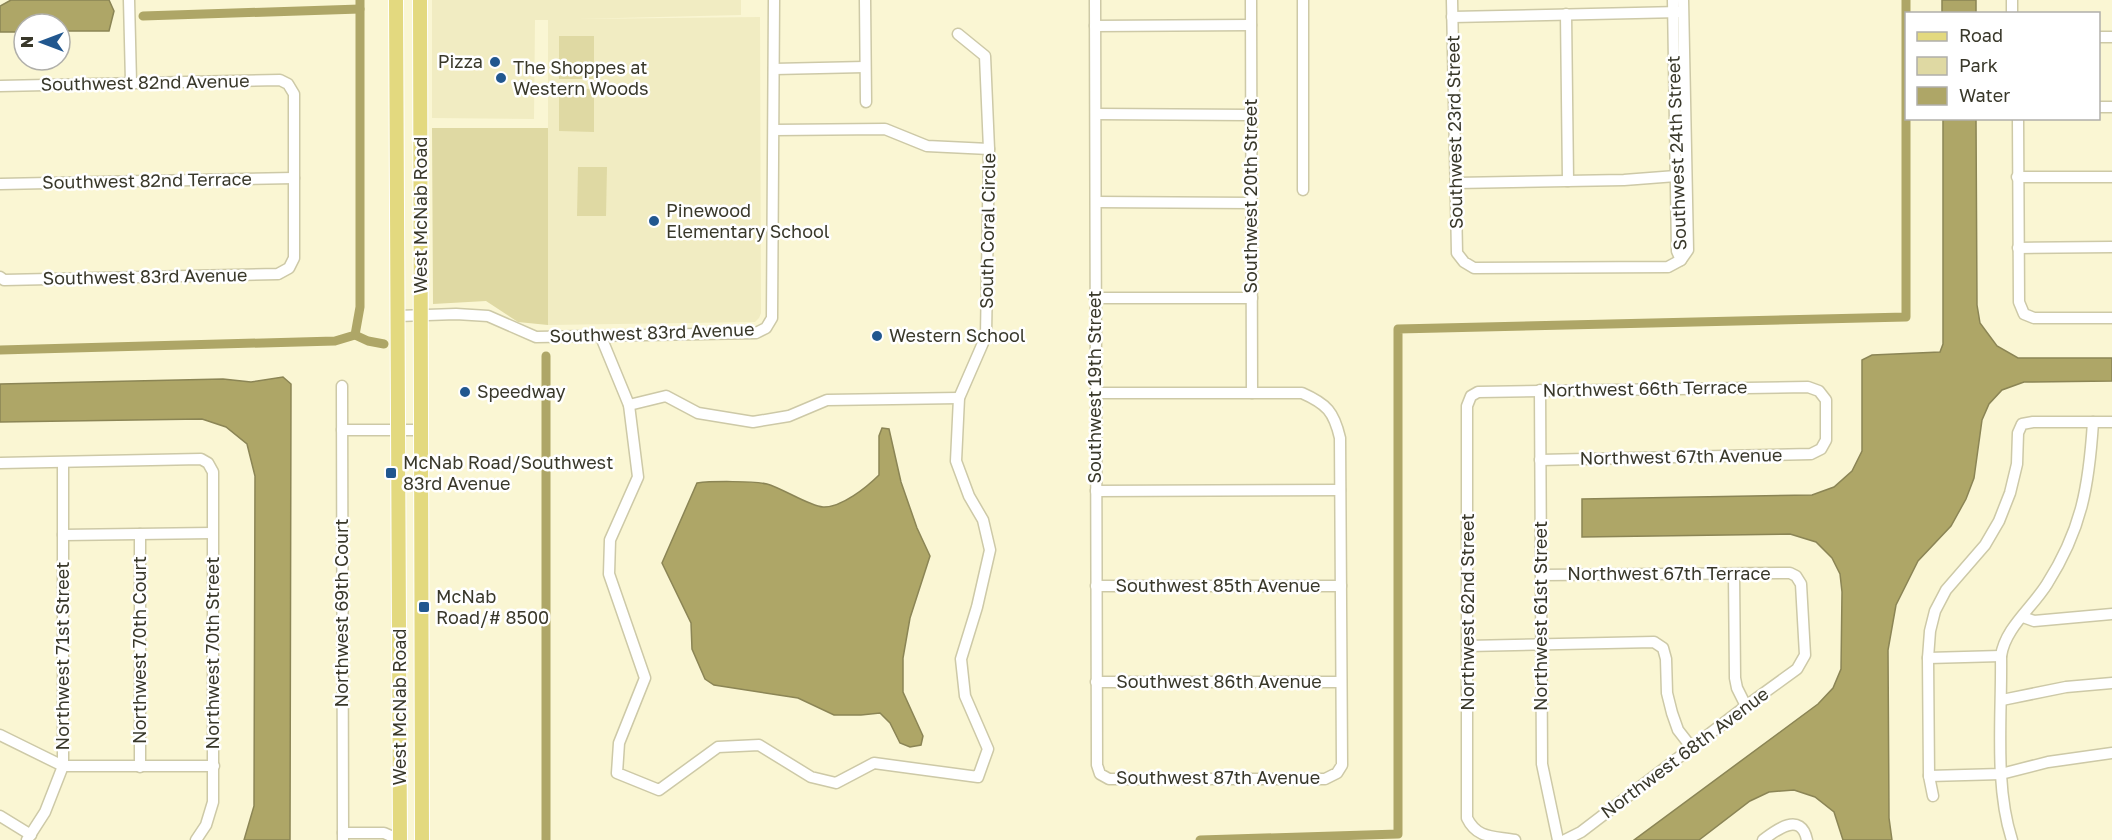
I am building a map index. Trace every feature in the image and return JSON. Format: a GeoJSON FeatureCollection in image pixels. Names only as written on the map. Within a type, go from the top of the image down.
{"type":"FeatureCollection","features":[{"type":"Feature","properties":{"kind":"main road","name":"West McNab Road"},"geometry":{"type":"LineString","coordinates":[[396,0],[400,840]]}},
{"type":"Feature","properties":{"kind":"main road","name":"West McNab Road"},"geometry":{"type":"LineString","coordinates":[[420,0],[422,840]]}},
{"type":"Feature","properties":{"kind":"street"},"geometry":{"type":"LineString","coordinates":[[129,0],[131,82]]}},
{"type":"Feature","properties":{"kind":"street"},"geometry":{"type":"LineString","coordinates":[[774,0],[774,130],[885,129],[927,146],[989,149]]}},
{"type":"Feature","properties":{"kind":"street"},"geometry":{"type":"LineString","coordinates":[[865,0],[866,102]]}},
{"type":"Feature","properties":{"kind":"street","name":"Southwest 19th Street"},"geometry":{"type":"LineString","coordinates":[[1095,0],[1096,682],[1097,765],[1100,774]]}},
{"type":"Feature","properties":{"kind":"street","name":"Southwest 20th Street"},"geometry":{"type":"LineString","coordinates":[[1251,0],[1252,393]]}},
{"type":"Feature","properties":{"kind":"street"},"geometry":{"type":"LineString","coordinates":[[1303,0],[1303,190]]}},
{"type":"Feature","properties":{"kind":"street","name":"Southwest 23rd Street"},"geometry":{"type":"LineString","coordinates":[[1452,0],[1457,253],[1464,262],[1474,268],[1668,267],[1682,260]]}},
{"type":"Feature","properties":{"kind":"street","name":"Southwest 24th Street"},"geometry":{"type":"LineString","coordinates":[[1673,0],[1678,12],[1688,250],[1682,260],[1677,251],[1676,176],[1678,12],[1683,0]]}},
{"type":"Feature","properties":{"kind":"street"},"geometry":{"type":"LineString","coordinates":[[1452,17],[1678,12]]}},
{"type":"Feature","properties":{"kind":"street"},"geometry":{"type":"LineString","coordinates":[[1566,14],[1568,181]]}},
{"type":"Feature","properties":{"kind":"street"},"geometry":{"type":"LineString","coordinates":[[1095,26],[1251,25]]}},
{"type":"Feature","properties":{"kind":"street","name":"South Coral Circle"},"geometry":{"type":"LineString","coordinates":[[629,405],[638,477],[610,540],[609,574],[645,678],[619,743],[617,773],[659,790],[718,747],[759,745],[811,777],[836,783],[874,764],[978,777],[988,749],[964,696],[961,659],[977,607],[990,550],[983,520],[969,496],[956,461],[959,398],[986,336],[989,149],[985,56],[958,34]]}},
{"type":"Feature","properties":{"kind":"street"},"geometry":{"type":"LineString","coordinates":[[774,69],[866,67]]}},
{"type":"Feature","properties":{"kind":"street","name":"Southwest 82nd Avenue"},"geometry":{"type":"LineString","coordinates":[[0,86],[280,80],[288,84],[294,94],[294,178]]}},
{"type":"Feature","properties":{"kind":"street"},"geometry":{"type":"LineString","coordinates":[[1096,114],[1251,115]]}},
{"type":"Feature","properties":{"kind":"street"},"geometry":{"type":"LineString","coordinates":[[2018,120],[2019,302],[2024,314],[2034,318],[2112,318]]}},
{"type":"Feature","properties":{"kind":"street","name":"Southwest 83rd Avenue"},"geometry":{"type":"LineString","coordinates":[[398,315],[488,316],[536,337],[756,333],[766,327],[772,318],[774,130]]}},
{"type":"Feature","properties":{"kind":"street"},"geometry":{"type":"LineString","coordinates":[[1456,183],[1624,180],[1676,176]]}},
{"type":"Feature","properties":{"kind":"street"},"geometry":{"type":"LineString","coordinates":[[2017,177],[2112,177]]}},
{"type":"Feature","properties":{"kind":"street","name":"Southwest 83rd Avenue"},"geometry":{"type":"LineString","coordinates":[[0,277],[4,280],[278,274],[290,268],[294,258],[294,178]]}},
{"type":"Feature","properties":{"kind":"street","name":"Southwest 82nd Terrace"},"geometry":{"type":"LineString","coordinates":[[0,184],[294,178]]}},
{"type":"Feature","properties":{"kind":"street"},"geometry":{"type":"LineString","coordinates":[[1096,202],[1251,203]]}},
{"type":"Feature","properties":{"kind":"street"},"geometry":{"type":"LineString","coordinates":[[2018,248],[2112,247]]}},
{"type":"Feature","properties":{"kind":"street"},"geometry":{"type":"LineString","coordinates":[[1095,298],[1252,298]]}},
{"type":"Feature","properties":{"kind":"street"},"geometry":{"type":"LineString","coordinates":[[601,337],[629,405],[666,396],[698,412],[753,422],[789,416],[828,400],[959,398]]}},
{"type":"Feature","properties":{"kind":"street","name":"Northwest 69th Court"},"geometry":{"type":"LineString","coordinates":[[342,386],[343,837]]}},
{"type":"Feature","properties":{"kind":"street","name":"Northwest 66th Terrace"},"geometry":{"type":"LineString","coordinates":[[1471,396],[1478,392],[1540,390],[1808,387],[1819,391],[1826,400],[1826,440],[1821,449]]}},
{"type":"Feature","properties":{"kind":"street","name":"Northwest 61st Street"},"geometry":{"type":"LineString","coordinates":[[1540,390],[1542,764],[1558,840]]}},
{"type":"Feature","properties":{"kind":"street"},"geometry":{"type":"LineString","coordinates":[[1095,393],[1302,393],[1328,408],[1336,421],[1340,438],[1341,682]]}},
{"type":"Feature","properties":{"kind":"street","name":"Northwest 62nd Street"},"geometry":{"type":"LineString","coordinates":[[1471,396],[1467,406],[1467,818],[1478,833],[1515,840]]}},
{"type":"Feature","properties":{"kind":"street"},"geometry":{"type":"LineString","coordinates":[[2012,840],[2002,798],[2001,657],[2003,644],[2008,633],[2046,585],[2076,527],[2085,495],[2091,458],[2093,422]]}},
{"type":"Feature","properties":{"kind":"street"},"geometry":{"type":"LineString","coordinates":[[1933,796],[1929,777],[1928,658],[1930,632],[1935,611],[1946,590],[1985,545],[1999,521],[2010,493],[2017,464],[2018,433],[2022,424],[2112,422]]}},
{"type":"Feature","properties":{"kind":"street"},"geometry":{"type":"LineString","coordinates":[[342,430],[422,430]]}},
{"type":"Feature","properties":{"kind":"street","name":"Northwest 67th Avenue"},"geometry":{"type":"LineString","coordinates":[[1540,460],[1811,454],[1821,449]]}},
{"type":"Feature","properties":{"kind":"street","name":"Northwest 70th Street"},"geometry":{"type":"LineString","coordinates":[[63,463],[201,459],[208,463],[213,472],[213,802],[206,825],[196,840]]}},
{"type":"Feature","properties":{"kind":"street"},"geometry":{"type":"LineString","coordinates":[[0,463],[63,463]]}},
{"type":"Feature","properties":{"kind":"street","name":"Northwest 71st Street"},"geometry":{"type":"LineString","coordinates":[[29,837],[45,812],[63,766],[63,463]]}},
{"type":"Feature","properties":{"kind":"street"},"geometry":{"type":"LineString","coordinates":[[1096,491],[1340,490]]}},
{"type":"Feature","properties":{"kind":"street"},"geometry":{"type":"LineString","coordinates":[[63,535],[212,532]]}},
{"type":"Feature","properties":{"kind":"street","name":"Northwest 70th Court"},"geometry":{"type":"LineString","coordinates":[[140,534],[140,767]]}},
{"type":"Feature","properties":{"kind":"street","name":"Northwest 67th Terrace"},"geometry":{"type":"LineString","coordinates":[[1541,575],[1790,573],[1796,576],[1801,584],[1804,655],[1802,662]]}},
{"type":"Feature","properties":{"kind":"street"},"geometry":{"type":"LineString","coordinates":[[1734,574],[1735,678],[1746,706]]}},
{"type":"Feature","properties":{"kind":"street","name":"Southwest 85th Avenue"},"geometry":{"type":"LineString","coordinates":[[1096,586],[1341,586]]}},
{"type":"Feature","properties":{"kind":"street"},"geometry":{"type":"LineString","coordinates":[[2023,616],[2034,621],[2112,614]]}},
{"type":"Feature","properties":{"kind":"street"},"geometry":{"type":"LineString","coordinates":[[1468,646],[1654,642],[1663,648],[1666,659],[1667,693],[1678,730],[1692,748]]}},
{"type":"Feature","properties":{"kind":"street"},"geometry":{"type":"LineString","coordinates":[[1928,658],[2001,657]]}},
{"type":"Feature","properties":{"kind":"street","name":"Northwest 68th Avenue"},"geometry":{"type":"LineString","coordinates":[[1565,840],[1581,832],[1797,669],[1802,662]]}},
{"type":"Feature","properties":{"kind":"street","name":"Southwest 86th Avenue"},"geometry":{"type":"LineString","coordinates":[[1096,682],[1341,682]]}},
{"type":"Feature","properties":{"kind":"street","name":"Southwest 87th Avenue"},"geometry":{"type":"LineString","coordinates":[[1100,774],[1109,779],[1325,779],[1337,773],[1342,765],[1341,682]]}},
{"type":"Feature","properties":{"kind":"street"},"geometry":{"type":"LineString","coordinates":[[2002,700],[2066,687],[2112,684]]}},
{"type":"Feature","properties":{"kind":"street"},"geometry":{"type":"LineString","coordinates":[[0,735],[63,766],[214,766]]}},
{"type":"Feature","properties":{"kind":"street"},"geometry":{"type":"LineString","coordinates":[[1929,777],[2001,774],[2048,762],[2112,753]]}},
{"type":"Feature","properties":{"kind":"street"},"geometry":{"type":"LineString","coordinates":[[0,816],[29,837]]}},
{"type":"Feature","properties":{"kind":"street"},"geometry":{"type":"LineString","coordinates":[[1763,840],[1782,826],[1792,825],[1800,828],[1807,840]]}},
{"type":"Feature","properties":{"kind":"street"},"geometry":{"type":"LineString","coordinates":[[343,837],[384,833],[400,840]]}},
{"type":"Feature","properties":{"kind":"shaded area","name":"Pinewood Elementary School"},"geometry":{"type":"Polygon","coordinates":[[[432,0],[741,0],[741,15],[577,19],[760,17],[761,313],[759,318],[755,322],[548,325],[548,20],[535,20],[534,119],[432,118],[432,0]]]}},
{"type":"Feature","properties":{"kind":"green space"},"geometry":{"type":"Polygon","coordinates":[[[559,36],[594,36],[594,79],[559,79],[559,36]]]}},
{"type":"Feature","properties":{"kind":"green space"},"geometry":{"type":"Polygon","coordinates":[[[559,88],[594,89],[594,132],[559,131],[559,88]]]}},
{"type":"Feature","properties":{"kind":"green space"},"geometry":{"type":"Polygon","coordinates":[[[432,128],[548,128],[548,325],[518,322],[486,301],[433,304],[432,128]]]}},
{"type":"Feature","properties":{"kind":"green space"},"geometry":{"type":"Polygon","coordinates":[[[578,167],[607,167],[606,216],[577,216],[578,167]]]}},
{"type":"Feature","properties":{"kind":"water"},"geometry":{"type":"Polygon","coordinates":[[[11,0],[109,0],[114,11],[109,31],[72,31],[72,12],[12,12],[12,32],[0,32],[0,6],[11,0]]]}},
{"type":"Feature","properties":{"kind":"water"},"geometry":{"type":"Polygon","coordinates":[[[1942,0],[1976,0],[1976,12],[1942,12],[1942,0]]]}},
{"type":"Feature","properties":{"kind":"water"},"geometry":{"type":"Polygon","coordinates":[[[1943,120],[1976,120],[1977,305],[1980,323],[1997,346],[2018,358],[2112,358],[2112,381],[2024,382],[2002,390],[1989,404],[1982,420],[1974,478],[1966,499],[1951,526],[1918,561],[1896,605],[1888,650],[1889,818],[1892,840],[1843,840],[1834,812],[1815,797],[1794,790],[1769,792],[1750,801],[1699,840],[1634,840],[1818,704],[1833,688],[1841,669],[1842,592],[1840,574],[1832,558],[1816,542],[1790,534],[1582,537],[1582,499],[1812,495],[1834,487],[1852,471],[1862,451],[1862,360],[1872,355],[1940,352],[1943,344],[1943,120]]]}},
{"type":"Feature","properties":{"kind":"water"},"geometry":{"type":"Polygon","coordinates":[[[283,377],[291,384],[290,840],[244,840],[254,806],[255,476],[247,444],[226,427],[202,419],[0,422],[0,384],[223,379],[251,382],[283,377]]]}},
{"type":"Feature","properties":{"kind":"water"},"geometry":{"type":"Polygon","coordinates":[[[882,428],[889,429],[901,482],[917,528],[930,556],[910,618],[903,658],[903,692],[923,736],[921,745],[910,747],[900,743],[890,723],[880,713],[834,715],[798,698],[714,685],[705,679],[692,649],[691,623],[662,563],[697,483],[767,484],[817,506],[838,504],[853,496],[879,475],[879,436],[882,428]]]}},
{"type":"Feature","properties":{"kind":"waterway"},"geometry":{"type":"LineString","coordinates":[[0,350],[335,341],[355,335],[360,307],[360,0]]}},
{"type":"Feature","properties":{"kind":"waterway"},"geometry":{"type":"LineString","coordinates":[[1906,0],[1906,12]]}},
{"type":"Feature","properties":{"kind":"waterway"},"geometry":{"type":"LineString","coordinates":[[143,16],[360,9]]}},
{"type":"Feature","properties":{"kind":"waterway"},"geometry":{"type":"LineString","coordinates":[[1200,840],[1398,834],[1398,329],[1906,317],[1906,120]]}},
{"type":"Feature","properties":{"kind":"waterway"},"geometry":{"type":"LineString","coordinates":[[355,335],[368,341],[384,344]]}},
{"type":"Feature","properties":{"kind":"waterway"},"geometry":{"type":"LineString","coordinates":[[546,356],[546,840]]}},
{"type":"Feature","properties":{"kind":"place","name":"Pizza"},"geometry":{"type":"Point","coordinates":[495,62]}},
{"type":"Feature","properties":{"kind":"place","name":"The Shoppes at Western Woods"},"geometry":{"type":"Point","coordinates":[501,78]}},
{"type":"Feature","properties":{"kind":"place","name":"Pinewood Elementary School"},"geometry":{"type":"Point","coordinates":[654,221]}},
{"type":"Feature","properties":{"kind":"place","name":"Western School"},"geometry":{"type":"Point","coordinates":[877,336]}},
{"type":"Feature","properties":{"kind":"place","name":"Speedway"},"geometry":{"type":"Point","coordinates":[465,392]}},
{"type":"Feature","properties":{"kind":"place","name":"McNab Road/Southwest 83rd Avenue"},"geometry":{"type":"Point","coordinates":[391,473]}},
{"type":"Feature","properties":{"kind":"place","name":"McNab Road/# 8500"},"geometry":{"type":"Point","coordinates":[424,607]}}]}
